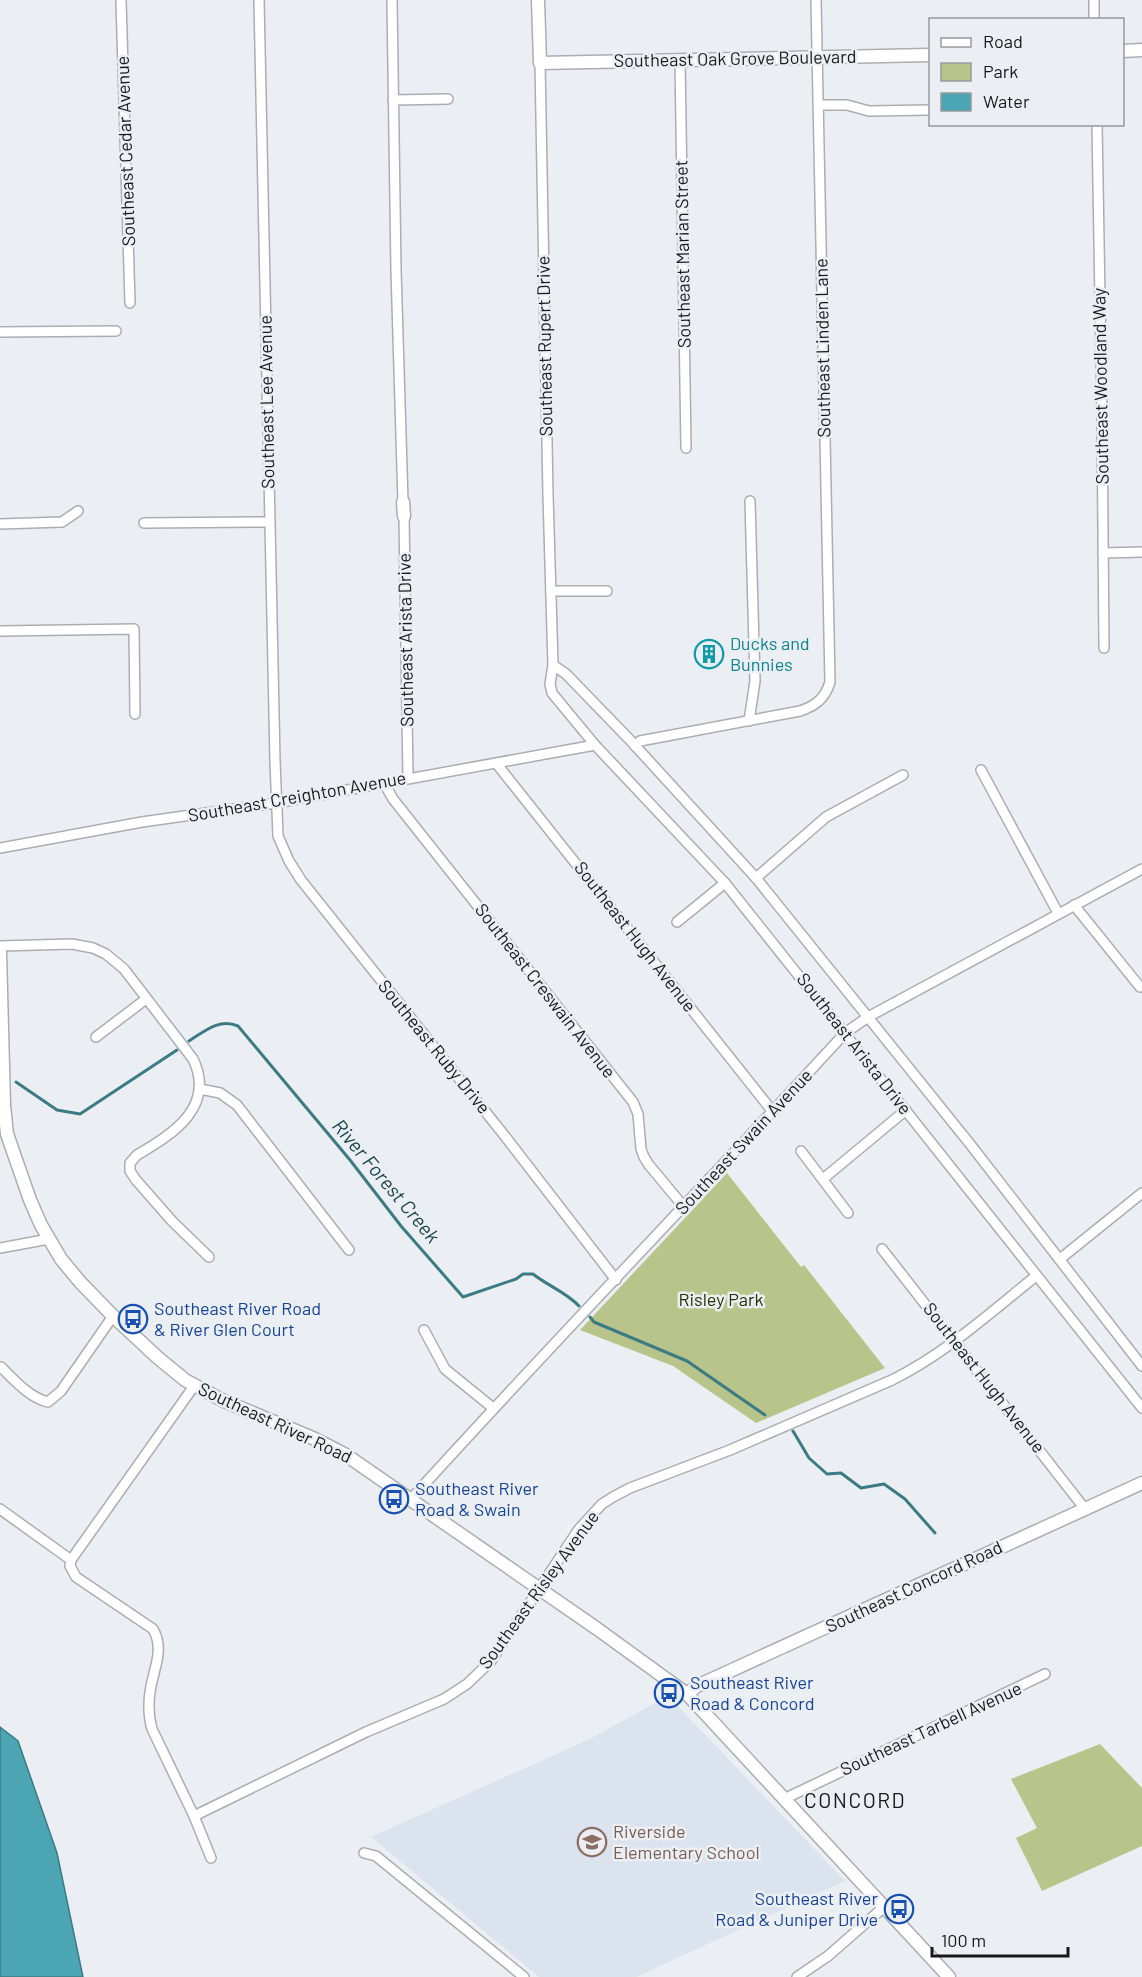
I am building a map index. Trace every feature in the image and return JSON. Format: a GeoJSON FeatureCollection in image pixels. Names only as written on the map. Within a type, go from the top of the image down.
{"type":"FeatureCollection","features":[{"type":"Feature","properties":{"kind":"street","name":"Southeast Cedar Avenue"},"geometry":{"type":"LineString","coordinates":[[121,0],[130,303]]}},
{"type":"Feature","properties":{"kind":"street","name":"Southeast Lee Avenue"},"geometry":{"type":"LineString","coordinates":[[259,0],[276,803]]}},
{"type":"Feature","properties":{"kind":"street"},"geometry":{"type":"LineString","coordinates":[[392,0],[396,270],[403,502]]}},
{"type":"Feature","properties":{"kind":"street","name":"Southeast Rupert Drive"},"geometry":{"type":"LineString","coordinates":[[538,0],[553,665],[550,684],[552,693]]}},
{"type":"Feature","properties":{"kind":"street","name":"Southeast Linden Lane"},"geometry":{"type":"LineString","coordinates":[[749,721],[800,711],[815,705],[825,695],[830,682],[816,0]]}},
{"type":"Feature","properties":{"kind":"street"},"geometry":{"type":"LineString","coordinates":[[1094,0],[1094,18]]}},
{"type":"Feature","properties":{"kind":"street"},"geometry":{"type":"LineString","coordinates":[[1124,51],[1142,50]]}},
{"type":"Feature","properties":{"kind":"street","name":"Southeast Oak Grove Boulevard"},"geometry":{"type":"LineString","coordinates":[[540,63],[929,54]]}},
{"type":"Feature","properties":{"kind":"street","name":"Southeast Marian Street"},"geometry":{"type":"LineString","coordinates":[[680,60],[686,448]]}},
{"type":"Feature","properties":{"kind":"street"},"geometry":{"type":"LineString","coordinates":[[393,100],[448,99]]}},
{"type":"Feature","properties":{"kind":"street"},"geometry":{"type":"LineString","coordinates":[[819,105],[847,105],[869,111],[929,110]]}},
{"type":"Feature","properties":{"kind":"street","name":"Southeast Woodland Way"},"geometry":{"type":"LineString","coordinates":[[1097,126],[1104,648]]}},
{"type":"Feature","properties":{"kind":"street"},"geometry":{"type":"LineString","coordinates":[[0,332],[116,331]]}},
{"type":"Feature","properties":{"kind":"street"},"geometry":{"type":"LineString","coordinates":[[635,746],[640,741],[694,729],[749,721],[755,681],[750,501]]}},
{"type":"Feature","properties":{"kind":"street","name":"Southeast Arista Drive"},"geometry":{"type":"LineString","coordinates":[[403,502],[408,778]]}},
{"type":"Feature","properties":{"kind":"street"},"geometry":{"type":"LineString","coordinates":[[0,524],[62,522],[78,511]]}},
{"type":"Feature","properties":{"kind":"street"},"geometry":{"type":"LineString","coordinates":[[144,523],[269,522]]}},
{"type":"Feature","properties":{"kind":"street"},"geometry":{"type":"LineString","coordinates":[[1103,553],[1142,552]]}},
{"type":"Feature","properties":{"kind":"street"},"geometry":{"type":"LineString","coordinates":[[551,591],[607,591]]}},
{"type":"Feature","properties":{"kind":"street"},"geometry":{"type":"LineString","coordinates":[[0,630],[134,629],[135,714]]}},
{"type":"Feature","properties":{"kind":"street","name":"Southeast Arista Drive"},"geometry":{"type":"LineString","coordinates":[[553,665],[566,674],[635,746],[756,878],[1060,1259],[1142,1366]]}},
{"type":"Feature","properties":{"kind":"street","name":"Southeast Arista Drive"},"geometry":{"type":"LineString","coordinates":[[552,693],[595,744],[725,883],[1142,1408]]}},
{"type":"Feature","properties":{"kind":"street","name":"Southeast Creighton Avenue"},"geometry":{"type":"LineString","coordinates":[[0,848],[142,822],[276,803],[595,744]]}},
{"type":"Feature","properties":{"kind":"street","name":"Southeast Hugh Avenue"},"geometry":{"type":"LineString","coordinates":[[496,763],[773,1112]]}},
{"type":"Feature","properties":{"kind":"street"},"geometry":{"type":"LineString","coordinates":[[981,770],[1058,913]]}},
{"type":"Feature","properties":{"kind":"street"},"geometry":{"type":"LineString","coordinates":[[756,878],[826,817],[903,775]]}},
{"type":"Feature","properties":{"kind":"street","name":"Southeast Creswain Avenue"},"geometry":{"type":"LineString","coordinates":[[384,783],[393,798],[633,1102],[639,1114],[641,1149],[644,1157],[684,1207]]}},
{"type":"Feature","properties":{"kind":"street","name":"Southeast Ruby Drive"},"geometry":{"type":"LineString","coordinates":[[276,803],[278,836],[289,861],[301,880],[616,1280]]}},
{"type":"Feature","properties":{"kind":"street","name":"Southeast Swain Avenue"},"geometry":{"type":"LineString","coordinates":[[411,1499],[559,1337],[616,1280],[845,1033],[868,1017],[1142,869]]}},
{"type":"Feature","properties":{"kind":"street"},"geometry":{"type":"LineString","coordinates":[[677,922],[725,883]]}},
{"type":"Feature","properties":{"kind":"street"},"geometry":{"type":"LineString","coordinates":[[1074,904],[1140,987]]}},
{"type":"Feature","properties":{"kind":"street"},"geometry":{"type":"LineString","coordinates":[[0,946],[72,944],[93,948],[106,954],[118,963],[194,1059],[200,1089],[195,1107],[186,1120],[130,1162],[130,1171],[172,1221],[209,1257]]}},
{"type":"Feature","properties":{"kind":"street","name":"Southeast River Road"},"geometry":{"type":"LineString","coordinates":[[0,952],[4,1135],[26,1191],[49,1239],[70,1271],[113,1316],[169,1367],[194,1386],[230,1404],[330,1446],[411,1499],[687,1694],[949,1977]]}},
{"type":"Feature","properties":{"kind":"street"},"geometry":{"type":"LineString","coordinates":[[96,1037],[146,999]]}},
{"type":"Feature","properties":{"kind":"street"},"geometry":{"type":"LineString","coordinates":[[200,1089],[220,1093],[237,1105],[349,1250]]}},
{"type":"Feature","properties":{"kind":"street"},"geometry":{"type":"LineString","coordinates":[[823,1179],[906,1110]]}},
{"type":"Feature","properties":{"kind":"street"},"geometry":{"type":"LineString","coordinates":[[801,1151],[848,1213]]}},
{"type":"Feature","properties":{"kind":"street"},"geometry":{"type":"LineString","coordinates":[[1060,1259],[1142,1193]]}},
{"type":"Feature","properties":{"kind":"street"},"geometry":{"type":"LineString","coordinates":[[0,1248],[49,1239]]}},
{"type":"Feature","properties":{"kind":"street","name":"Southeast Hugh Avenue"},"geometry":{"type":"LineString","coordinates":[[882,1249],[1085,1509]]}},
{"type":"Feature","properties":{"kind":"street","name":"Southeast Risley Avenue"},"geometry":{"type":"LineString","coordinates":[[194,1816],[366,1732],[454,1694],[491,1661],[579,1529],[602,1504],[630,1488],[730,1450],[918,1367],[955,1341],[1036,1276]]}},
{"type":"Feature","properties":{"kind":"street"},"geometry":{"type":"LineString","coordinates":[[1,1367],[40,1400],[48,1402],[62,1391],[113,1316]]}},
{"type":"Feature","properties":{"kind":"street"},"geometry":{"type":"LineString","coordinates":[[424,1330],[445,1369],[493,1408]]}},
{"type":"Feature","properties":{"kind":"street"},"geometry":{"type":"LineString","coordinates":[[194,1386],[71,1560],[70,1566],[76,1577],[153,1629],[158,1638],[158,1658],[151,1687],[148,1716],[152,1730],[194,1816],[211,1858]]}},
{"type":"Feature","properties":{"kind":"street","name":"Southeast Concord Road"},"geometry":{"type":"LineString","coordinates":[[687,1694],[697,1686],[1142,1483]]}},
{"type":"Feature","properties":{"kind":"street"},"geometry":{"type":"LineString","coordinates":[[0,1509],[71,1560]]}},
{"type":"Feature","properties":{"kind":"street","name":"Southeast Tarbell Avenue"},"geometry":{"type":"LineString","coordinates":[[784,1799],[1045,1674]]}},
{"type":"Feature","properties":{"kind":"street"},"geometry":{"type":"LineString","coordinates":[[364,1853],[376,1856],[524,1977]]}},
{"type":"Feature","properties":{"kind":"street"},"geometry":{"type":"LineString","coordinates":[[797,1977],[828,1956],[884,1907]]}},
{"type":"Feature","properties":{"kind":"shaded area","name":"Riverside Elementary School"},"geometry":{"type":"Polygon","coordinates":[[[668,1696],[845,1881],[636,1977],[539,1977],[371,1837],[590,1739],[668,1696]]]}},
{"type":"Feature","properties":{"kind":"green space","name":"Risley Park"},"geometry":{"type":"Polygon","coordinates":[[[727,1173],[801,1267],[804,1265],[885,1368],[756,1423],[673,1366],[580,1330],[727,1173]]]}},
{"type":"Feature","properties":{"kind":"green space"},"geometry":{"type":"Polygon","coordinates":[[[1100,1744],[1142,1788],[1142,1846],[1042,1891],[1016,1838],[1037,1828],[1011,1779],[1100,1744]]]}},
{"type":"Feature","properties":{"kind":"water"},"geometry":{"type":"Polygon","coordinates":[[[0,1727],[18,1741],[57,1853],[83,1977],[0,1977],[0,1727]]]}},
{"type":"Feature","properties":{"kind":"waterway","name":"River Forest Creek"},"geometry":{"type":"LineString","coordinates":[[189,1041],[218,1025],[238,1026],[350,1160],[401,1226],[463,1297],[516,1279],[523,1274],[533,1274],[579,1306]]}},
{"type":"Feature","properties":{"kind":"waterway","name":"River Forest Creek"},"geometry":{"type":"LineString","coordinates":[[16,1082],[57,1110],[80,1114],[177,1050]]}},
{"type":"Feature","properties":{"kind":"waterway","name":"River Forest Creek"},"geometry":{"type":"LineString","coordinates":[[590,1317],[594,1322],[687,1361],[765,1415]]}},
{"type":"Feature","properties":{"kind":"waterway","name":"River Forest Creek"},"geometry":{"type":"LineString","coordinates":[[793,1431],[809,1458],[827,1474],[841,1473],[861,1488],[884,1484],[905,1499],[935,1533]]}},
{"type":"Feature","properties":{"kind":"place","name":"Ducks and Bunnies"},"geometry":{"type":"Point","coordinates":[709,654]}},
{"type":"Feature","properties":{"kind":"place","name":"Southeast River Road & River Glen Court"},"geometry":{"type":"Point","coordinates":[133,1319]}},
{"type":"Feature","properties":{"kind":"place","name":"Southeast River Road & Swain"},"geometry":{"type":"Point","coordinates":[394,1499]}},
{"type":"Feature","properties":{"kind":"place","name":"Southeast River Road & Concord"},"geometry":{"type":"Point","coordinates":[669,1693]}},
{"type":"Feature","properties":{"kind":"place","name":"Riverside Elementary School"},"geometry":{"type":"Point","coordinates":[592,1842]}},
{"type":"Feature","properties":{"kind":"place","name":"Southeast River Road & Juniper Drive"},"geometry":{"type":"Point","coordinates":[899,1909]}},
{"type":"Feature","properties":{"kind":"district","name":"CONCORD"},"geometry":{"type":"Point","coordinates":[855,1801]}}]}
